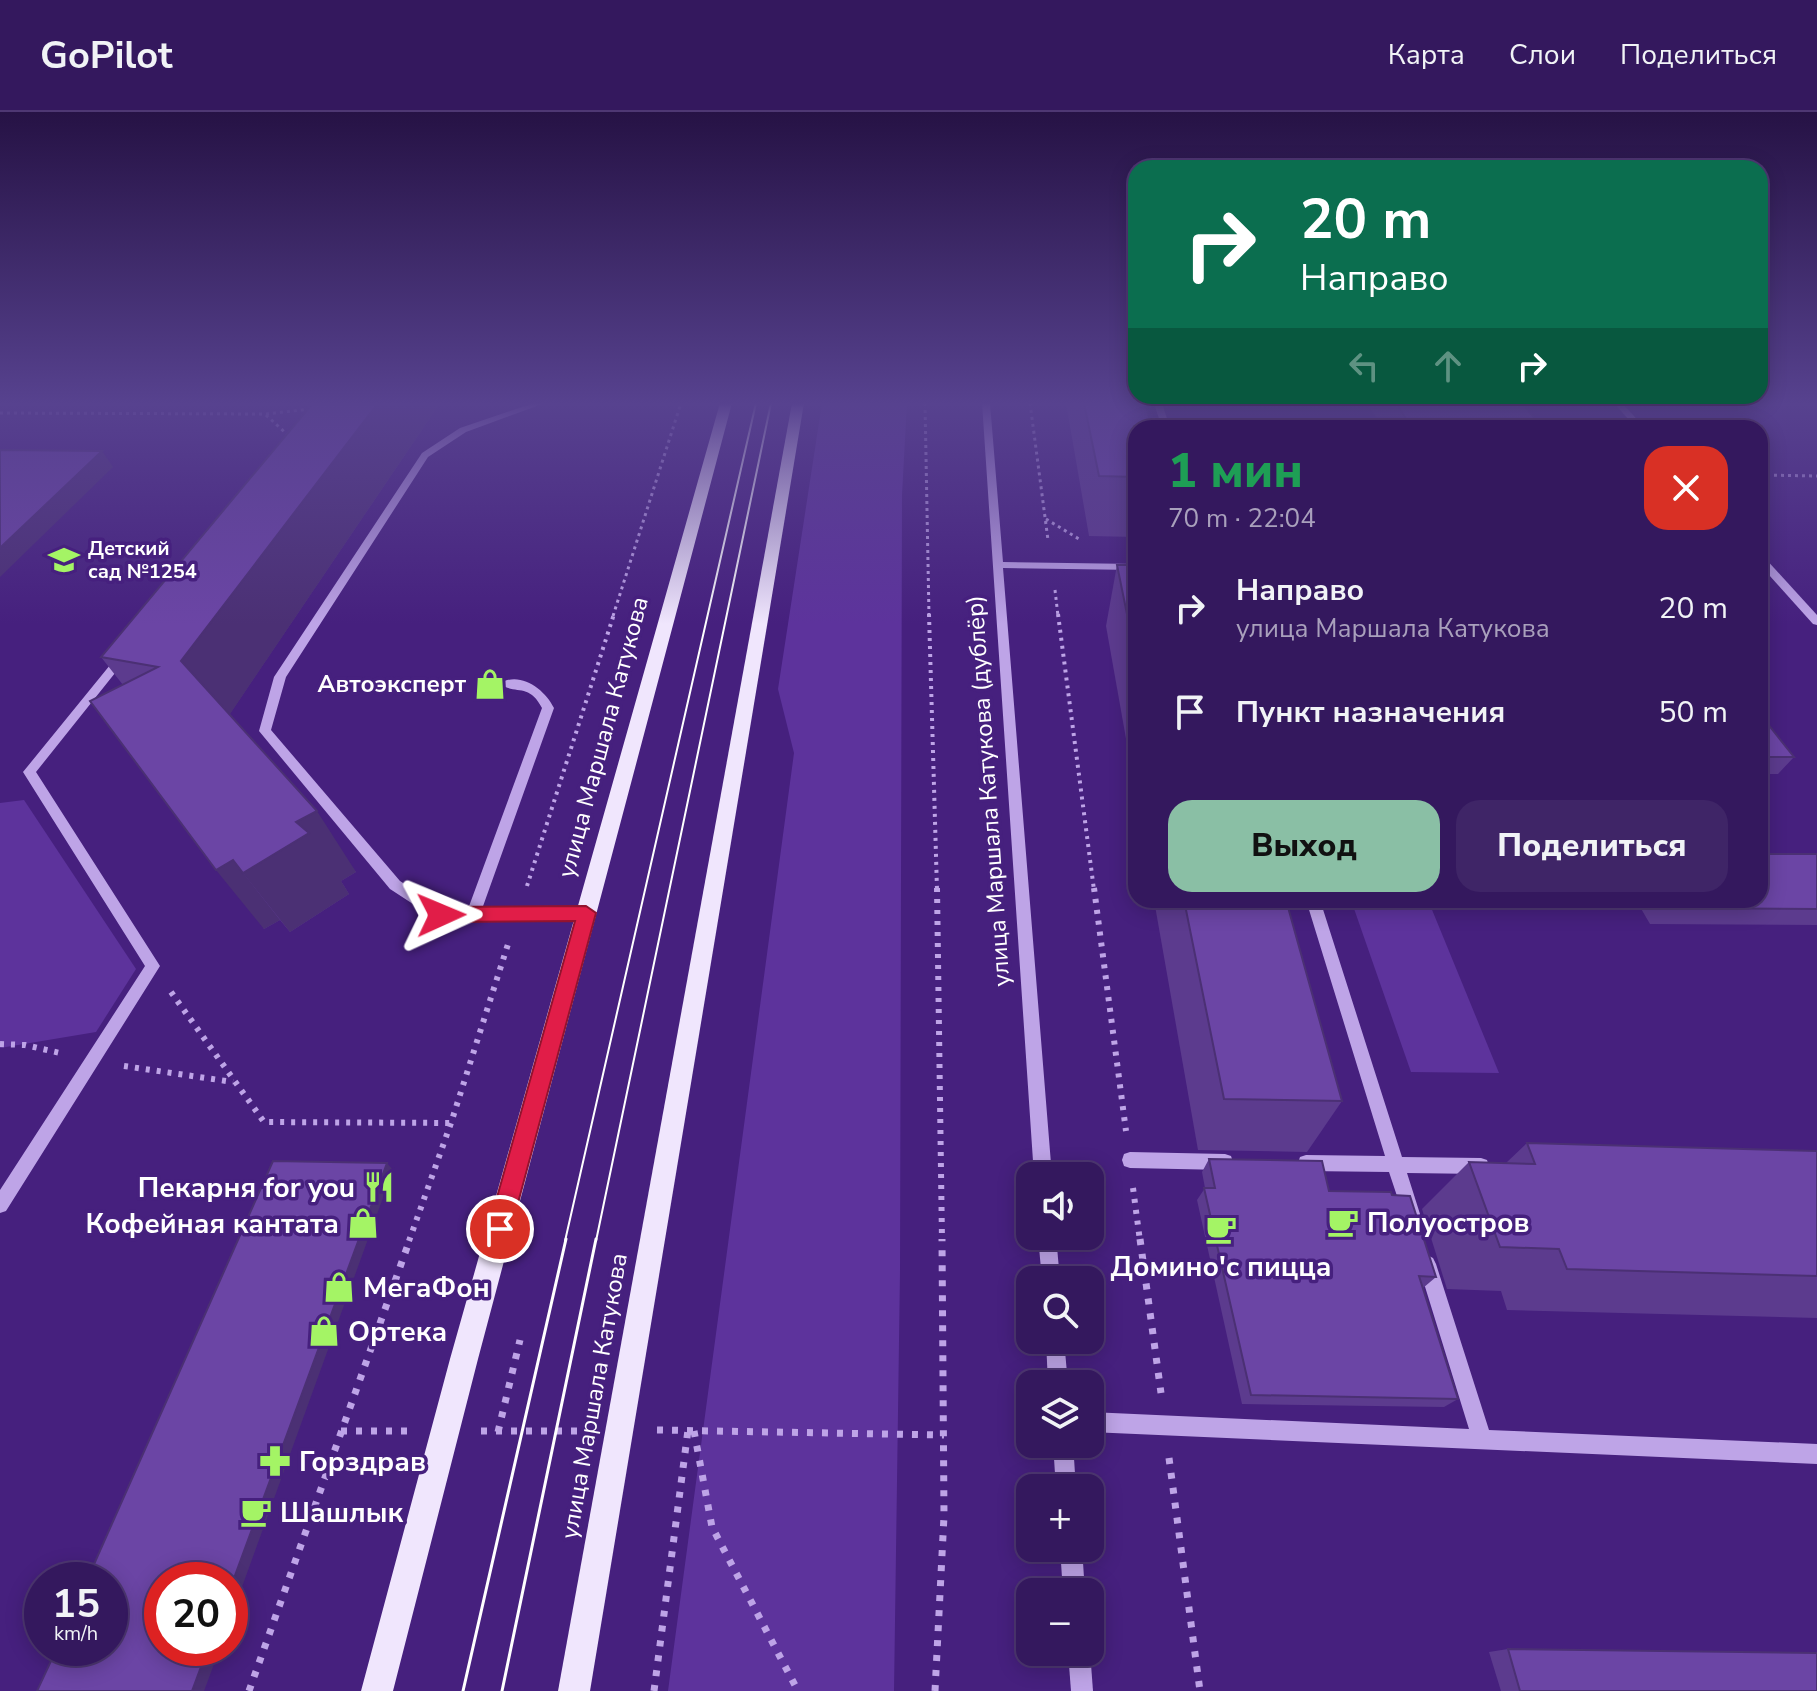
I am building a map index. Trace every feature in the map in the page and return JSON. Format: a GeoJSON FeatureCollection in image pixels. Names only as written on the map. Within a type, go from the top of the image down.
{"type":"FeatureCollection","features":[{"type":"Feature","properties":{"kind":"main road","name":"улица Маршала Катукова"},"geometry":{"type":"LineString","coordinates":[[377,1691],[444,1431],[706,477]]}},
{"type":"Feature","properties":{"kind":"main road","name":"улица Маршала Катукова"},"geometry":{"type":"LineString","coordinates":[[574,1691],[785,477]]}},
{"type":"Feature","properties":{"kind":"street"},"geometry":{"type":"LineString","coordinates":[[411,477],[280,677],[265,731],[395,885],[441,915],[586,913]]}},
{"type":"Feature","properties":{"kind":"street","name":"улица Маршала Катукова (дублёр)"},"geometry":{"type":"LineString","coordinates":[[991,477],[1042,1162]]}},
{"type":"Feature","properties":{"kind":"street"},"geometry":{"type":"LineString","coordinates":[[998,565],[1128,567]]}},
{"type":"Feature","properties":{"kind":"street"},"geometry":{"type":"LineString","coordinates":[[1768,568],[1817,622]]}},
{"type":"Feature","properties":{"kind":"street"},"geometry":{"type":"LineString","coordinates":[[0,1205],[153,966],[29,772],[128,650]]}},
{"type":"Feature","properties":{"kind":"street"},"geometry":{"type":"LineString","coordinates":[[473,914],[548,708],[543,695],[534,687],[505,684]]}},
{"type":"Feature","properties":{"kind":"street"},"geometry":{"type":"LineString","coordinates":[[1316,908],[1482,1439]]}},
{"type":"Feature","properties":{"kind":"street"},"geometry":{"type":"LineString","coordinates":[[1130,1160],[1239,1162]]}},
{"type":"Feature","properties":{"kind":"street"},"geometry":{"type":"LineString","coordinates":[[1287,1163],[1505,1167]]}},
{"type":"Feature","properties":{"kind":"street"},"geometry":{"type":"LineString","coordinates":[[1104,1423],[1817,1454]]}},
{"type":"Feature","properties":{"kind":"street"},"geometry":{"type":"LineString","coordinates":[[1080,1666],[1082,1691]]}},
{"type":"Feature","properties":{"kind":"path"},"geometry":{"type":"LineString","coordinates":[[249,1691],[451,1123],[657,477]]}},
{"type":"Feature","properties":{"kind":"path"},"geometry":{"type":"LineString","coordinates":[[924,477],[937,870],[944,1435],[944,1516],[935,1691]]}},
{"type":"Feature","properties":{"kind":"path"},"geometry":{"type":"LineString","coordinates":[[1040,477],[1200,1691]]}},
{"type":"Feature","properties":{"kind":"path"},"geometry":{"type":"LineString","coordinates":[[153,966],[264,1122],[451,1123]]}},
{"type":"Feature","properties":{"kind":"path"},"geometry":{"type":"LineString","coordinates":[[498,1432],[520,1340]]}},
{"type":"Feature","properties":{"kind":"path"},"geometry":{"type":"LineString","coordinates":[[654,1691],[691,1430]]}},
{"type":"Feature","properties":{"kind":"path"},"geometry":{"type":"LineString","coordinates":[[691,1430],[712,1527],[798,1691]]}},
{"type":"Feature","properties":{"kind":"path"},"geometry":{"type":"LineString","coordinates":[[341,1431],[691,1430],[944,1435]]}},
{"type":"Feature","properties":{"kind":"shaded area"},"geometry":{"type":"Polygon","coordinates":[[[811,477],[903,477],[900,1272],[894,1691],[668,1691],[794,753],[778,689],[811,477]]]}},
{"type":"Feature","properties":{"kind":"shaded area"},"geometry":{"type":"Polygon","coordinates":[[[24,800],[136,969],[96,1032],[0,1048],[0,803],[24,800]]]}},
{"type":"Feature","properties":{"kind":"shaded area"},"geometry":{"type":"Polygon","coordinates":[[[1354,908],[1431,908],[1499,1073],[1411,1072],[1354,908]]]}},
{"type":"Feature","properties":{"kind":"building"},"geometry":{"type":"Polygon","coordinates":[[[0,477],[75,477],[0,548],[0,477]]]}},
{"type":"Feature","properties":{"kind":"building"},"geometry":{"type":"Polygon","coordinates":[[[251,477],[322,477],[181,661],[317,811],[296,822],[309,833],[243,873],[233,860],[216,870],[90,701],[158,667],[101,657],[251,477]]]}},
{"type":"Feature","properties":{"kind":"building"},"geometry":{"type":"Polygon","coordinates":[[[1117,565],[1128,565],[1128,619],[1117,565]]]}},
{"type":"Feature","properties":{"kind":"building"},"geometry":{"type":"Polygon","coordinates":[[[1768,724],[1794,757],[1768,757],[1768,724]]]}},
{"type":"Feature","properties":{"kind":"building"},"geometry":{"type":"Polygon","coordinates":[[[1768,854],[1817,854],[1817,909],[1664,908],[1768,908],[1768,854]]]}},
{"type":"Feature","properties":{"kind":"building"},"geometry":{"type":"Polygon","coordinates":[[[1186,908],[1288,908],[1342,1101],[1224,1099],[1186,908]]]}},
{"type":"Feature","properties":{"kind":"building"},"geometry":{"type":"Polygon","coordinates":[[[1527,1143],[1817,1151],[1817,1276],[1567,1269],[1559,1249],[1500,1247],[1469,1162],[1535,1164],[1527,1143]]]}},
{"type":"Feature","properties":{"kind":"building"},"geometry":{"type":"Polygon","coordinates":[[[1209,1159],[1322,1161],[1329,1191],[1391,1192],[1392,1195],[1410,1196],[1436,1277],[1419,1276],[1458,1399],[1251,1395],[1204,1188],[1215,1188],[1209,1159]]]}},
{"type":"Feature","properties":{"kind":"building"},"geometry":{"type":"Polygon","coordinates":[[[273,1161],[387,1163],[240,1562],[144,1562],[144,1666],[201,1666],[192,1691],[37,1691],[49,1666],[128,1666],[128,1562],[95,1562],[273,1161]]]}},
{"type":"Feature","properties":{"kind":"building"},"geometry":{"type":"Polygon","coordinates":[[[1508,1649],[1817,1653],[1817,1691],[1520,1691],[1508,1649]]]}},
{"type":"Feature","properties":{"kind":"tram line"},"geometry":{"type":"LineString","coordinates":[[565,1241],[739,477]]}},
{"type":"Feature","properties":{"kind":"tram line"},"geometry":{"type":"LineString","coordinates":[[596,1241],[756,477]]}},
{"type":"Feature","properties":{"kind":"tram line"},"geometry":{"type":"LineString","coordinates":[[463,1691],[566,1239]]}},
{"type":"Feature","properties":{"kind":"tram line"},"geometry":{"type":"LineString","coordinates":[[502,1691],[596,1239]]}},
{"type":"Feature","properties":{"kind":"place","name":"Детский сад №1254"},"geometry":{"type":"Point","coordinates":[64,560]}},
{"type":"Feature","properties":{"kind":"place","name":"Автоэксперт"},"geometry":{"type":"Point","coordinates":[490,684]}},
{"type":"Feature","properties":{"kind":"place","name":"Пекарня for you"},"geometry":{"type":"Point","coordinates":[379,1187]}},
{"type":"Feature","properties":{"kind":"place","name":"Полуостров"},"geometry":{"type":"Point","coordinates":[1343,1222]}},
{"type":"Feature","properties":{"kind":"place","name":"Кофейная кантата"},"geometry":{"type":"Point","coordinates":[363,1223]}},
{"type":"Feature","properties":{"kind":"place","name":"Домино'с пицца"},"geometry":{"type":"Point","coordinates":[1221,1229]}},
{"type":"Feature","properties":{"kind":"place","name":"МегаФон"},"geometry":{"type":"Point","coordinates":[339,1287]}},
{"type":"Feature","properties":{"kind":"place","name":"Ортека"},"geometry":{"type":"Point","coordinates":[324,1331]}},
{"type":"Feature","properties":{"kind":"place","name":"Горздрав"},"geometry":{"type":"Point","coordinates":[275,1461]}},
{"type":"Feature","properties":{"kind":"place","name":"Шашлык"},"geometry":{"type":"Point","coordinates":[256,1512]}},
{"type":"Feature","properties":{"kind":"route"},"geometry":{"type":"LineString","coordinates":[[441,915],[586,913],[500,1229]]}}]}
